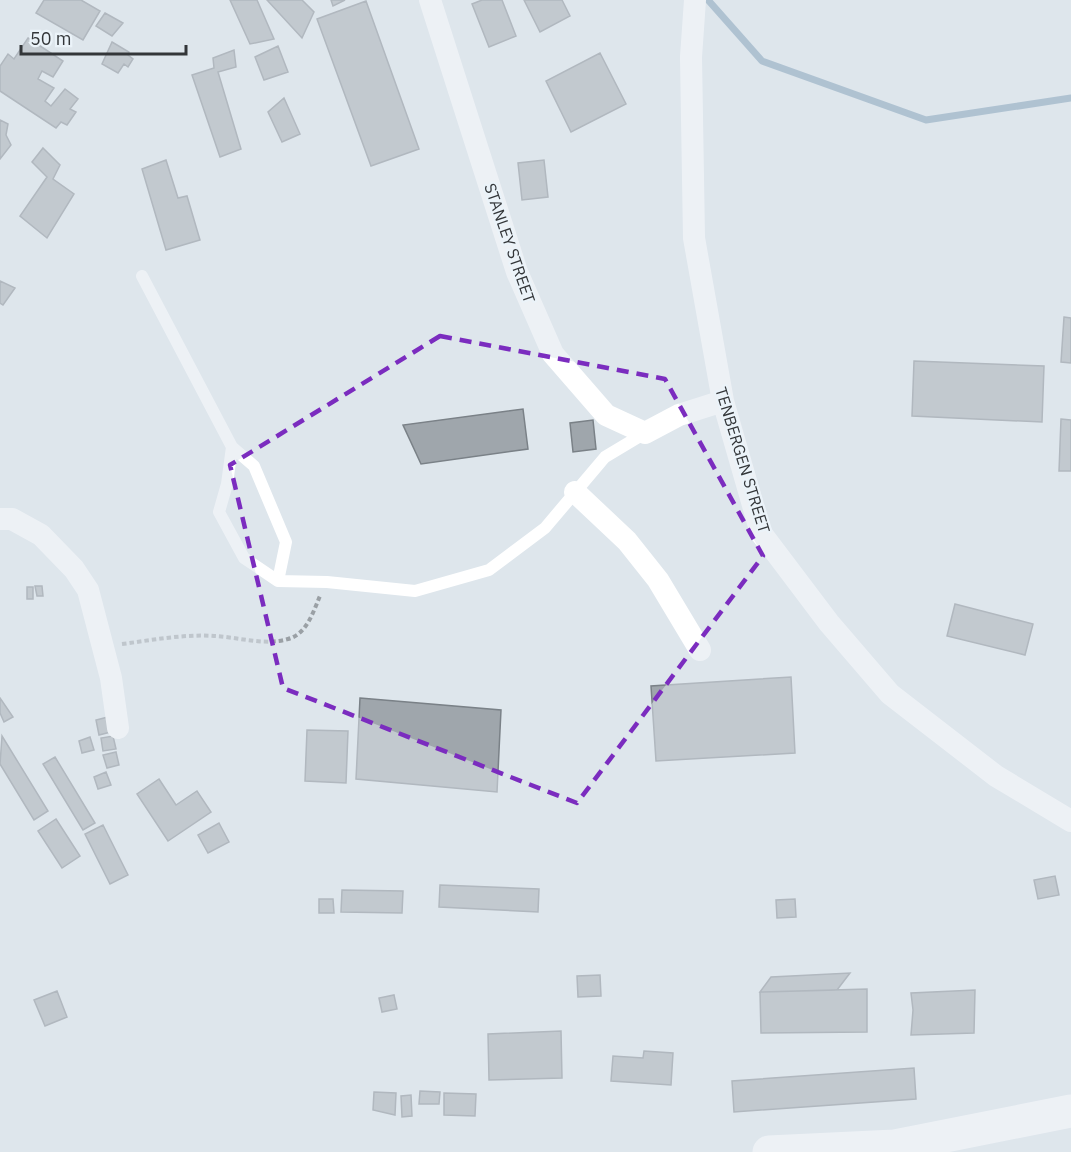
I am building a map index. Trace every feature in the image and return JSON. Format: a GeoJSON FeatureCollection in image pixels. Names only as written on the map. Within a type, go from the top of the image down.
{"type":"FeatureCollection","features":[{"type":"Feature","properties":{"kind":"main road"},"geometry":{"type":"LineString","coordinates":[[769,1152],[895,1149],[1071,1111]]}},
{"type":"Feature","properties":{"kind":"street","name":"STANLEY STREET"},"geometry":{"type":"LineString","coordinates":[[430,0],[517,272],[553,354],[606,415],[645,433]]}},
{"type":"Feature","properties":{"kind":"street","name":"TENBERGEN STREET"},"geometry":{"type":"LineString","coordinates":[[695,0],[691,57],[694,238],[723,400],[761,533],[829,622],[890,694],[996,776],[1071,820]]}},
{"type":"Feature","properties":{"kind":"street"},"geometry":{"type":"LineString","coordinates":[[645,433],[679,415],[723,400]]}},
{"type":"Feature","properties":{"kind":"street"},"geometry":{"type":"LineString","coordinates":[[575,492],[627,541],[658,580],[700,650]]}},
{"type":"Feature","properties":{"kind":"street"},"geometry":{"type":"LineString","coordinates":[[0,519],[12,519],[41,535],[74,569],[88,590],[103,646],[118,728]]}},
{"type":"Feature","properties":{"kind":"lane"},"geometry":{"type":"LineString","coordinates":[[142,276],[232,447],[254,466],[286,542],[278,582]]}},
{"type":"Feature","properties":{"kind":"lane"},"geometry":{"type":"LineString","coordinates":[[232,447],[227,484],[219,512],[244,558],[278,582],[327,582],[415,591],[489,570],[545,528],[605,457],[645,433]]}},
{"type":"Feature","properties":{"kind":"path"},"geometry":{"type":"LineString","coordinates":[[103,646],[177,635],[216,636],[265,642],[290,639],[307,627],[327,582]]}},
{"type":"Feature","properties":{"kind":"highlighted area"},"geometry":{"type":"Polygon","coordinates":[[[440,336],[665,379],[763,556],[577,803],[283,688],[230,465],[440,336]]]}},
{"type":"Feature","properties":{"kind":"building"},"geometry":{"type":"Polygon","coordinates":[[[44,0],[81,0],[100,11],[83,40],[36,13],[44,0]]]}},
{"type":"Feature","properties":{"kind":"building"},"geometry":{"type":"Polygon","coordinates":[[[230,0],[257,0],[274,39],[250,44],[230,0]]]}},
{"type":"Feature","properties":{"kind":"building"},"geometry":{"type":"Polygon","coordinates":[[[267,0],[302,0],[314,12],[302,38],[267,0]]]}},
{"type":"Feature","properties":{"kind":"building"},"geometry":{"type":"Polygon","coordinates":[[[331,0],[345,0],[333,6],[331,0]]]}},
{"type":"Feature","properties":{"kind":"building"},"geometry":{"type":"Polygon","coordinates":[[[482,0],[502,0],[516,36],[489,47],[472,4],[482,0]]]}},
{"type":"Feature","properties":{"kind":"building"},"geometry":{"type":"Polygon","coordinates":[[[524,0],[562,0],[570,16],[540,32],[524,0]]]}},
{"type":"Feature","properties":{"kind":"building"},"geometry":{"type":"Polygon","coordinates":[[[366,1],[419,149],[371,166],[317,19],[366,1]]]}},
{"type":"Feature","properties":{"kind":"building"},"geometry":{"type":"Polygon","coordinates":[[[105,13],[123,23],[112,36],[96,26],[105,13]]]}},
{"type":"Feature","properties":{"kind":"building"},"geometry":{"type":"Polygon","coordinates":[[[28,38],[63,61],[53,77],[42,71],[38,79],[54,88],[45,101],[51,106],[65,89],[78,99],[70,109],[76,112],[67,125],[61,122],[56,128],[0,91],[0,66],[8,54],[14,59],[28,38]]]}},
{"type":"Feature","properties":{"kind":"building"},"geometry":{"type":"Polygon","coordinates":[[[112,42],[129,52],[128,55],[133,59],[128,67],[124,64],[118,73],[102,64],[112,42]]]}},
{"type":"Feature","properties":{"kind":"building"},"geometry":{"type":"Polygon","coordinates":[[[278,46],[288,72],[264,80],[255,57],[278,46]]]}},
{"type":"Feature","properties":{"kind":"building"},"geometry":{"type":"Polygon","coordinates":[[[234,50],[236,67],[218,72],[241,149],[220,157],[192,75],[214,68],[213,58],[234,50]]]}},
{"type":"Feature","properties":{"kind":"building"},"geometry":{"type":"Polygon","coordinates":[[[600,53],[626,104],[571,132],[546,81],[600,53]]]}},
{"type":"Feature","properties":{"kind":"building"},"geometry":{"type":"Polygon","coordinates":[[[284,98],[300,134],[282,142],[268,112],[284,98]]]}},
{"type":"Feature","properties":{"kind":"building"},"geometry":{"type":"Polygon","coordinates":[[[0,120],[8,124],[6,135],[11,145],[0,159],[0,120]]]}},
{"type":"Feature","properties":{"kind":"building"},"geometry":{"type":"Polygon","coordinates":[[[43,148],[60,165],[53,179],[74,194],[47,238],[20,216],[47,177],[32,162],[43,148]]]}},
{"type":"Feature","properties":{"kind":"building"},"geometry":{"type":"Polygon","coordinates":[[[166,160],[178,198],[187,196],[200,240],[166,250],[142,169],[166,160]]]}},
{"type":"Feature","properties":{"kind":"building"},"geometry":{"type":"Polygon","coordinates":[[[544,160],[548,197],[522,200],[518,163],[544,160]]]}},
{"type":"Feature","properties":{"kind":"building"},"geometry":{"type":"Polygon","coordinates":[[[0,281],[15,288],[3,305],[0,303],[0,281]]]}},
{"type":"Feature","properties":{"kind":"building"},"geometry":{"type":"Polygon","coordinates":[[[1064,317],[1071,318],[1071,363],[1061,362],[1064,317]]]}},
{"type":"Feature","properties":{"kind":"building"},"geometry":{"type":"Polygon","coordinates":[[[914,361],[1044,366],[1042,422],[912,416],[914,361]]]}},
{"type":"Feature","properties":{"kind":"building"},"geometry":{"type":"Polygon","coordinates":[[[523,409],[528,449],[421,464],[403,425],[523,409]]]}},
{"type":"Feature","properties":{"kind":"building"},"geometry":{"type":"Polygon","coordinates":[[[1061,419],[1071,420],[1071,471],[1059,471],[1061,419]]]}},
{"type":"Feature","properties":{"kind":"building"},"geometry":{"type":"Polygon","coordinates":[[[593,420],[596,449],[573,452],[570,423],[593,420]]]}},
{"type":"Feature","properties":{"kind":"building"},"geometry":{"type":"Polygon","coordinates":[[[35,586],[42,586],[43,596],[37,596],[35,586]]]}},
{"type":"Feature","properties":{"kind":"building"},"geometry":{"type":"Polygon","coordinates":[[[27,587],[33,587],[33,599],[27,599],[27,587]]]}},
{"type":"Feature","properties":{"kind":"building"},"geometry":{"type":"Polygon","coordinates":[[[955,604],[1033,624],[1025,655],[947,636],[955,604]]]}},
{"type":"Feature","properties":{"kind":"building"},"geometry":{"type":"Polygon","coordinates":[[[791,677],[795,753],[656,761],[651,686],[791,677]]]}},
{"type":"Feature","properties":{"kind":"building"},"geometry":{"type":"Polygon","coordinates":[[[0,698],[13,717],[4,722],[0,713],[0,698]]]}},
{"type":"Feature","properties":{"kind":"building"},"geometry":{"type":"Polygon","coordinates":[[[360,698],[501,710],[497,792],[356,779],[360,698]]]}},
{"type":"Feature","properties":{"kind":"building"},"geometry":{"type":"Polygon","coordinates":[[[108,717],[111,732],[99,735],[96,720],[108,717]]]}},
{"type":"Feature","properties":{"kind":"building"},"geometry":{"type":"Polygon","coordinates":[[[307,730],[348,731],[346,783],[305,781],[307,730]]]}},
{"type":"Feature","properties":{"kind":"building"},"geometry":{"type":"Polygon","coordinates":[[[2,736],[48,811],[34,820],[0,764],[2,736]]]}},
{"type":"Feature","properties":{"kind":"building"},"geometry":{"type":"Polygon","coordinates":[[[113,736],[116,749],[103,751],[101,738],[113,736]]]}},
{"type":"Feature","properties":{"kind":"building"},"geometry":{"type":"Polygon","coordinates":[[[90,737],[94,750],[82,753],[79,741],[90,737]]]}},
{"type":"Feature","properties":{"kind":"building"},"geometry":{"type":"Polygon","coordinates":[[[116,752],[119,765],[107,768],[103,755],[116,752]]]}},
{"type":"Feature","properties":{"kind":"building"},"geometry":{"type":"Polygon","coordinates":[[[55,757],[95,823],[83,830],[43,764],[55,757]]]}},
{"type":"Feature","properties":{"kind":"building"},"geometry":{"type":"Polygon","coordinates":[[[106,772],[111,785],[98,789],[94,777],[106,772]]]}},
{"type":"Feature","properties":{"kind":"building"},"geometry":{"type":"Polygon","coordinates":[[[159,779],[176,805],[197,791],[211,812],[168,841],[137,794],[159,779]]]}},
{"type":"Feature","properties":{"kind":"building"},"geometry":{"type":"Polygon","coordinates":[[[56,819],[80,856],[62,868],[38,831],[56,819]]]}},
{"type":"Feature","properties":{"kind":"building"},"geometry":{"type":"Polygon","coordinates":[[[219,823],[229,842],[208,853],[198,835],[219,823]]]}},
{"type":"Feature","properties":{"kind":"building"},"geometry":{"type":"Polygon","coordinates":[[[103,825],[128,875],[110,884],[85,834],[103,825]]]}},
{"type":"Feature","properties":{"kind":"building"},"geometry":{"type":"Polygon","coordinates":[[[1055,876],[1059,895],[1038,899],[1034,880],[1055,876]]]}},
{"type":"Feature","properties":{"kind":"building"},"geometry":{"type":"Polygon","coordinates":[[[440,885],[539,889],[538,912],[439,907],[440,885]]]}},
{"type":"Feature","properties":{"kind":"building"},"geometry":{"type":"Polygon","coordinates":[[[342,890],[403,891],[402,913],[341,912],[342,890]]]}},
{"type":"Feature","properties":{"kind":"building"},"geometry":{"type":"Polygon","coordinates":[[[319,899],[333,899],[334,913],[319,913],[319,899]]]}},
{"type":"Feature","properties":{"kind":"building"},"geometry":{"type":"Polygon","coordinates":[[[795,899],[796,917],[777,918],[776,900],[795,899]]]}},
{"type":"Feature","properties":{"kind":"building"},"geometry":{"type":"Polygon","coordinates":[[[850,973],[837,990],[760,992],[771,977],[850,973]]]}},
{"type":"Feature","properties":{"kind":"building"},"geometry":{"type":"Polygon","coordinates":[[[600,975],[601,996],[578,997],[577,976],[600,975]]]}},
{"type":"Feature","properties":{"kind":"building"},"geometry":{"type":"Polygon","coordinates":[[[867,989],[867,1032],[761,1033],[760,992],[867,989]]]}},
{"type":"Feature","properties":{"kind":"building"},"geometry":{"type":"Polygon","coordinates":[[[975,990],[974,1033],[911,1035],[913,1010],[911,993],[975,990]]]}},
{"type":"Feature","properties":{"kind":"building"},"geometry":{"type":"Polygon","coordinates":[[[57,991],[67,1017],[45,1026],[34,1000],[57,991]]]}},
{"type":"Feature","properties":{"kind":"building"},"geometry":{"type":"Polygon","coordinates":[[[394,995],[397,1009],[382,1012],[379,998],[394,995]]]}},
{"type":"Feature","properties":{"kind":"building"},"geometry":{"type":"Polygon","coordinates":[[[561,1031],[562,1078],[489,1080],[488,1034],[561,1031]]]}},
{"type":"Feature","properties":{"kind":"building"},"geometry":{"type":"Polygon","coordinates":[[[644,1051],[673,1053],[671,1085],[611,1081],[613,1056],[643,1058],[644,1051]]]}},
{"type":"Feature","properties":{"kind":"building"},"geometry":{"type":"Polygon","coordinates":[[[914,1068],[916,1099],[734,1112],[732,1081],[914,1068]]]}},
{"type":"Feature","properties":{"kind":"building"},"geometry":{"type":"Polygon","coordinates":[[[420,1091],[440,1092],[439,1104],[419,1104],[420,1091]]]}},
{"type":"Feature","properties":{"kind":"building"},"geometry":{"type":"Polygon","coordinates":[[[374,1092],[396,1093],[395,1115],[373,1110],[374,1092]]]}},
{"type":"Feature","properties":{"kind":"building"},"geometry":{"type":"Polygon","coordinates":[[[444,1093],[476,1094],[475,1116],[444,1115],[444,1093]]]}},
{"type":"Feature","properties":{"kind":"building"},"geometry":{"type":"Polygon","coordinates":[[[411,1095],[412,1116],[402,1117],[401,1096],[411,1095]]]}},
{"type":"Feature","properties":{"kind":"waterway"},"geometry":{"type":"LineString","coordinates":[[708,0],[762,61],[926,120],[1071,98]]}}]}
